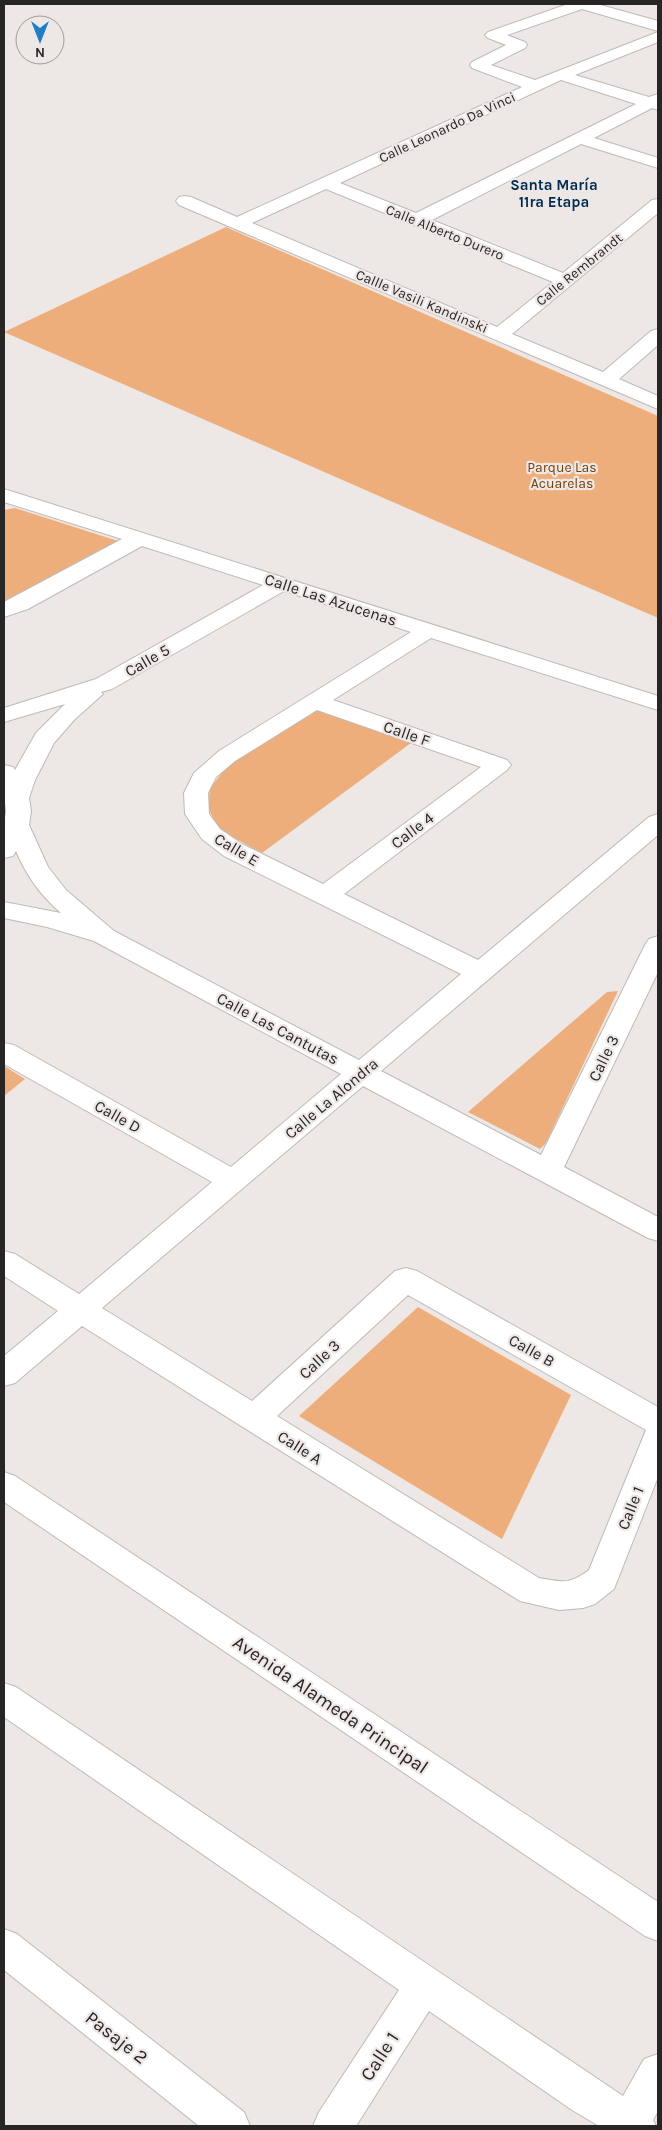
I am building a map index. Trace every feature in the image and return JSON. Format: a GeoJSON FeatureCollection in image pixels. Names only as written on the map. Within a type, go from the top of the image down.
{"type":"FeatureCollection","features":[{"type":"Feature","properties":{"kind":"street"},"geometry":{"type":"LineString","coordinates":[[535,86],[478,65],[519,45],[494,36],[582,4],[658,26]]}},
{"type":"Feature","properties":{"kind":"street","name":"Calle Leonardo Da Vinci"},"geometry":{"type":"LineString","coordinates":[[238,223],[535,86],[658,37]]}},
{"type":"Feature","properties":{"kind":"street"},"geometry":{"type":"LineString","coordinates":[[560,75],[656,103]]}},
{"type":"Feature","properties":{"kind":"street"},"geometry":{"type":"LineString","coordinates":[[417,220],[656,103]]}},
{"type":"Feature","properties":{"kind":"street"},"geometry":{"type":"LineString","coordinates":[[581,139],[658,163]]}},
{"type":"Feature","properties":{"kind":"street","name":"Calle Alberto Durero"},"geometry":{"type":"LineString","coordinates":[[326,183],[565,280]]}},
{"type":"Feature","properties":{"kind":"street","name":"Callle Vasili Kandinski"},"geometry":{"type":"LineString","coordinates":[[184,201],[658,403]]}},
{"type":"Feature","properties":{"kind":"street","name":"Calle Rembrandt"},"geometry":{"type":"LineString","coordinates":[[499,334],[658,204]]}},
{"type":"Feature","properties":{"kind":"street"},"geometry":{"type":"LineString","coordinates":[[606,380],[658,335]]}},
{"type":"Feature","properties":{"kind":"street","name":"Calle Las Azucenas"},"geometry":{"type":"LineString","coordinates":[[9,499],[140,538],[658,703]]}},
{"type":"Feature","properties":{"kind":"street"},"geometry":{"type":"LineString","coordinates":[[4,610],[20,604],[140,538]]}},
{"type":"Feature","properties":{"kind":"street","name":"Calle 5"},"geometry":{"type":"LineString","coordinates":[[4,715],[104,684],[282,583]]}},
{"type":"Feature","properties":{"kind":"street","name":"Calle E"},"geometry":{"type":"LineString","coordinates":[[429,630],[227,756],[206,773],[196,793],[198,814],[211,834],[233,850],[480,972]]}},
{"type":"Feature","properties":{"kind":"street"},"geometry":{"type":"LineString","coordinates":[[18,797],[32,755],[51,729],[75,706],[104,684]]}},
{"type":"Feature","properties":{"kind":"street","name":"Calle F"},"geometry":{"type":"LineString","coordinates":[[315,701],[499,764]]}},
{"type":"Feature","properties":{"kind":"street","name":"Calle 4"},"geometry":{"type":"LineString","coordinates":[[326,895],[499,764]]}},
{"type":"Feature","properties":{"kind":"street"},"geometry":{"type":"LineString","coordinates":[[4,772],[12,783],[18,797],[20,811],[17,826],[4,850]]}},
{"type":"Feature","properties":{"kind":"street","name":"Calle Las Cantutas"},"geometry":{"type":"LineString","coordinates":[[17,826],[36,869],[57,896],[105,937],[658,1230]]}},
{"type":"Feature","properties":{"kind":"street","name":"Calle La Alondra"},"geometry":{"type":"LineString","coordinates":[[4,1374],[480,972],[655,829]]}},
{"type":"Feature","properties":{"kind":"street"},"geometry":{"type":"LineString","coordinates":[[4,910],[52,919],[105,937]]}},
{"type":"Feature","properties":{"kind":"street","name":"Calle 3"},"geometry":{"type":"LineString","coordinates":[[548,1171],[658,945]]}},
{"type":"Feature","properties":{"kind":"street","name":"Calle D"},"geometry":{"type":"LineString","coordinates":[[4,1052],[232,1181]]}},
{"type":"Feature","properties":{"kind":"street","name":"Calle A"},"geometry":{"type":"LineString","coordinates":[[4,1262],[532,1591],[559,1596],[583,1594],[602,1579]]}},
{"type":"Feature","properties":{"kind":"street","name":"Calle 3"},"geometry":{"type":"LineString","coordinates":[[254,1418],[406,1279]]}},
{"type":"Feature","properties":{"kind":"street","name":"Calle B"},"geometry":{"type":"LineString","coordinates":[[406,1279],[658,1422]]}},
{"type":"Feature","properties":{"kind":"street","name":"Calle 1"},"geometry":{"type":"LineString","coordinates":[[602,1579],[658,1437]]}},
{"type":"Feature","properties":{"kind":"street","name":"Avenida Alameda Principal"},"geometry":{"type":"LineString","coordinates":[[4,1484],[658,1923]]}},
{"type":"Feature","properties":{"kind":"street"},"geometry":{"type":"LineString","coordinates":[[4,1698],[631,2125],[658,2073]]}},
{"type":"Feature","properties":{"kind":"street","name":"Pasaje 2"},"geometry":{"type":"LineString","coordinates":[[4,1947],[230,2126]]}},
{"type":"Feature","properties":{"kind":"street","name":"Calle 1"},"geometry":{"type":"LineString","coordinates":[[333,2126],[424,1985]]}},
{"type":"Feature","properties":{"kind":"green space","name":"Parque Las Acuarelas"},"geometry":{"type":"Polygon","coordinates":[[[226,227],[658,416],[658,618],[4,332],[226,227]]]}},
{"type":"Feature","properties":{"kind":"green space"},"geometry":{"type":"Polygon","coordinates":[[[15,508],[118,541],[4,601],[4,510],[15,508]]]}},
{"type":"Feature","properties":{"kind":"green space"},"geometry":{"type":"Polygon","coordinates":[[[317,709],[411,743],[262,853],[227,834],[216,824],[208,808],[210,789],[225,768],[317,709]]]}},
{"type":"Feature","properties":{"kind":"green space"},"geometry":{"type":"Polygon","coordinates":[[[618,991],[546,1143],[540,1149],[468,1112],[607,992],[618,991]]]}},
{"type":"Feature","properties":{"kind":"green space"},"geometry":{"type":"Polygon","coordinates":[[[4,1066],[25,1079],[4,1096],[4,1066]]]}},
{"type":"Feature","properties":{"kind":"green space"},"geometry":{"type":"Polygon","coordinates":[[[418,1307],[571,1395],[502,1539],[299,1416],[418,1307]]]}},
{"type":"Feature","properties":{"kind":"district","name":"Santa María 11ra Etapa"},"geometry":{"type":"Point","coordinates":[554,194]}}]}
